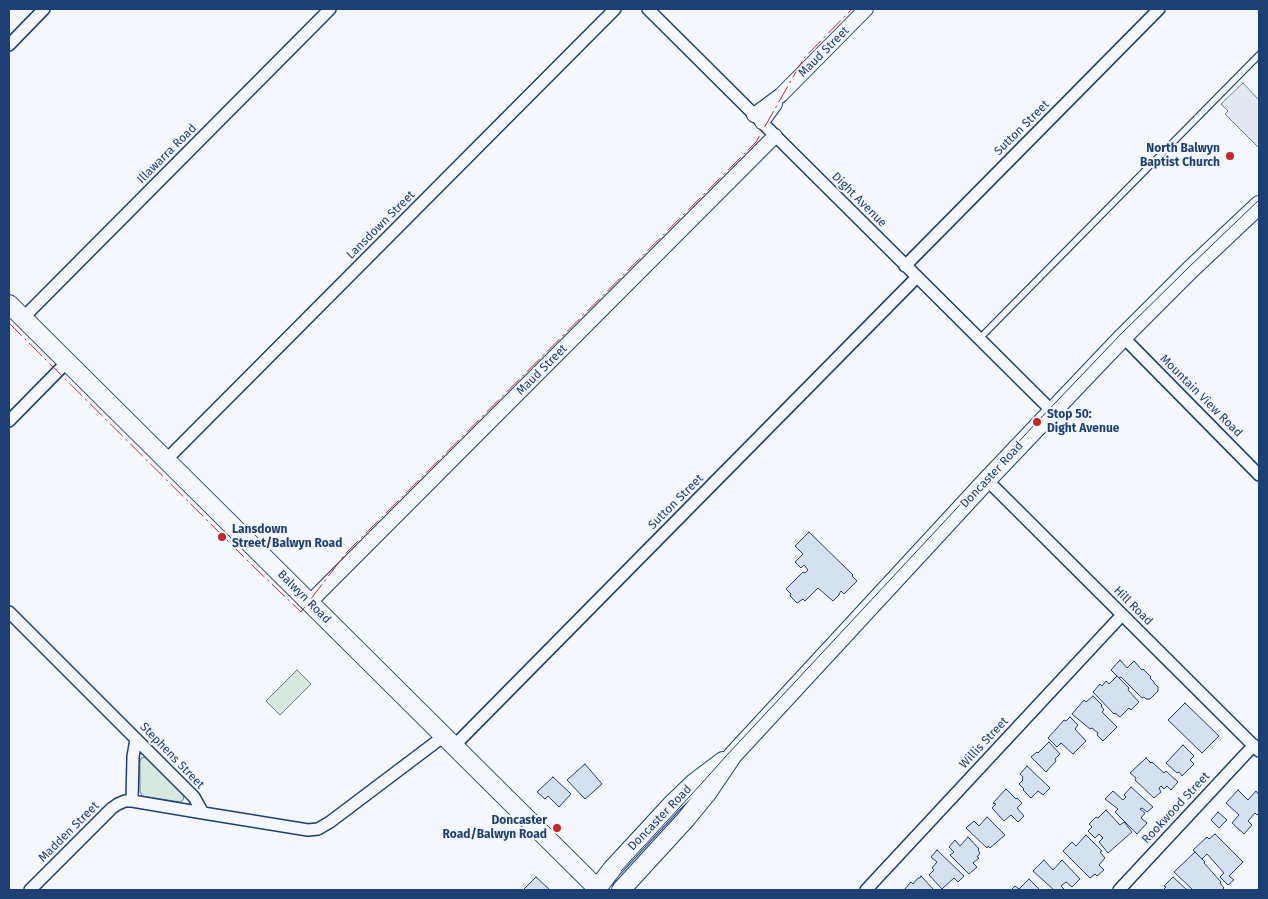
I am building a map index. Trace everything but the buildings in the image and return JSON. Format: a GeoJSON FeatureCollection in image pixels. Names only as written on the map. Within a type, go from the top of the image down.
{"type":"FeatureCollection","features":[{"type":"Feature","properties":{"kind":"main road","name":"Doncaster Road"},"geometry":{"type":"LineString","coordinates":[[621,890],[686,820],[708,792],[733,754],[987,480],[1123,337],[1259,205]]}},
{"type":"Feature","properties":{"kind":"main road","name":"Balwyn Road"},"geometry":{"type":"LineString","coordinates":[[9,304],[597,890]]}},
{"type":"Feature","properties":{"kind":"main road","name":"Doncaster Road"},"geometry":{"type":"LineString","coordinates":[[597,890],[612,869],[672,804],[694,783],[733,754]]}},
{"type":"Feature","properties":{"kind":"street"},"geometry":{"type":"LineString","coordinates":[[9,45],[44,9]]}},
{"type":"Feature","properties":{"kind":"street","name":"Illawarra Road"},"geometry":{"type":"LineString","coordinates":[[22,318],[330,9]]}},
{"type":"Feature","properties":{"kind":"street","name":"Lansdown Street"},"geometry":{"type":"LineString","coordinates":[[166,460],[615,9]]}},
{"type":"Feature","properties":{"kind":"street","name":"Dight Avenue"},"geometry":{"type":"LineString","coordinates":[[648,9],[1052,411]]}},
{"type":"Feature","properties":{"kind":"street","name":"Maud Street"},"geometry":{"type":"LineString","coordinates":[[758,119],[866,9]]}},
{"type":"Feature","properties":{"kind":"street","name":"Sutton Street"},"geometry":{"type":"LineString","coordinates":[[905,266],[1159,9]]}},
{"type":"Feature","properties":{"kind":"street","name":"Maud Street"},"geometry":{"type":"LineString","coordinates":[[309,603],[775,136]]}},
{"type":"Feature","properties":{"kind":"street","name":"Sutton Street"},"geometry":{"type":"LineString","coordinates":[[449,741],[917,278]]}},
{"type":"Feature","properties":{"kind":"street","name":"Mountain View Road"},"geometry":{"type":"LineString","coordinates":[[1123,337],[1259,474]]}},
{"type":"Feature","properties":{"kind":"street"},"geometry":{"type":"LineString","coordinates":[[9,421],[67,362]]}},
{"type":"Feature","properties":{"kind":"street","name":"Hill Road"},"geometry":{"type":"LineString","coordinates":[[987,480],[1256,748]]}},
{"type":"Feature","properties":{"kind":"street","name":"Stephens Street"},"geometry":{"type":"LineString","coordinates":[[9,612],[194,797],[202,812]]}},
{"type":"Feature","properties":{"kind":"street","name":"Willis Street"},"geometry":{"type":"LineString","coordinates":[[866,890],[1122,615]]}},
{"type":"Feature","properties":{"kind":"street"},"geometry":{"type":"LineString","coordinates":[[136,738],[133,757],[132,801],[308,830],[318,829],[330,822],[449,741]]}},
{"type":"Feature","properties":{"kind":"street","name":"Rookwood Street"},"geometry":{"type":"LineString","coordinates":[[1119,890],[1256,748]]}},
{"type":"Feature","properties":{"kind":"street","name":"Madden Street"},"geometry":{"type":"LineString","coordinates":[[30,890],[112,808],[125,801],[132,801]]}},
{"type":"Feature","properties":{"kind":"lane"},"geometry":{"type":"LineString","coordinates":[[979,339],[1259,55]]}},
{"type":"Feature","properties":{"kind":"shaded area"},"geometry":{"type":"Polygon","coordinates":[[[1243,83],[1259,100],[1259,148],[1225,114],[1228,111],[1221,104],[1243,83]]]}},
{"type":"Feature","properties":{"kind":"shaded area"},"geometry":{"type":"Polygon","coordinates":[[[297,670],[311,684],[280,715],[266,701],[297,670]]]}},
{"type":"Feature","properties":{"kind":"shaded area"},"geometry":{"type":"Polygon","coordinates":[[[145,757],[184,795],[183,800],[180,802],[142,796],[140,791],[140,762],[141,758],[145,757]]]}},
{"type":"Feature","properties":{"kind":"tram line"},"geometry":{"type":"LineString","coordinates":[[621,871],[1037,422],[1120,335],[1259,200]]}},
{"type":"Feature","properties":{"kind":"power"},"geometry":{"type":"LineString","coordinates":[[9,323],[301,612],[346,553],[756,142],[804,58],[852,9]]}},
{"type":"Feature","properties":{"kind":"place","name":"North Balwyn Baptist Church"},"geometry":{"type":"Point","coordinates":[1230,156]}},
{"type":"Feature","properties":{"kind":"place","name":"Stop 50: Dight Avenue"},"geometry":{"type":"Point","coordinates":[1037,422]}},
{"type":"Feature","properties":{"kind":"place","name":"Lansdown Street/Balwyn Road"},"geometry":{"type":"Point","coordinates":[222,537]}},
{"type":"Feature","properties":{"kind":"place","name":"Doncaster Road/Balwyn Road"},"geometry":{"type":"Point","coordinates":[557,828]}}]}
